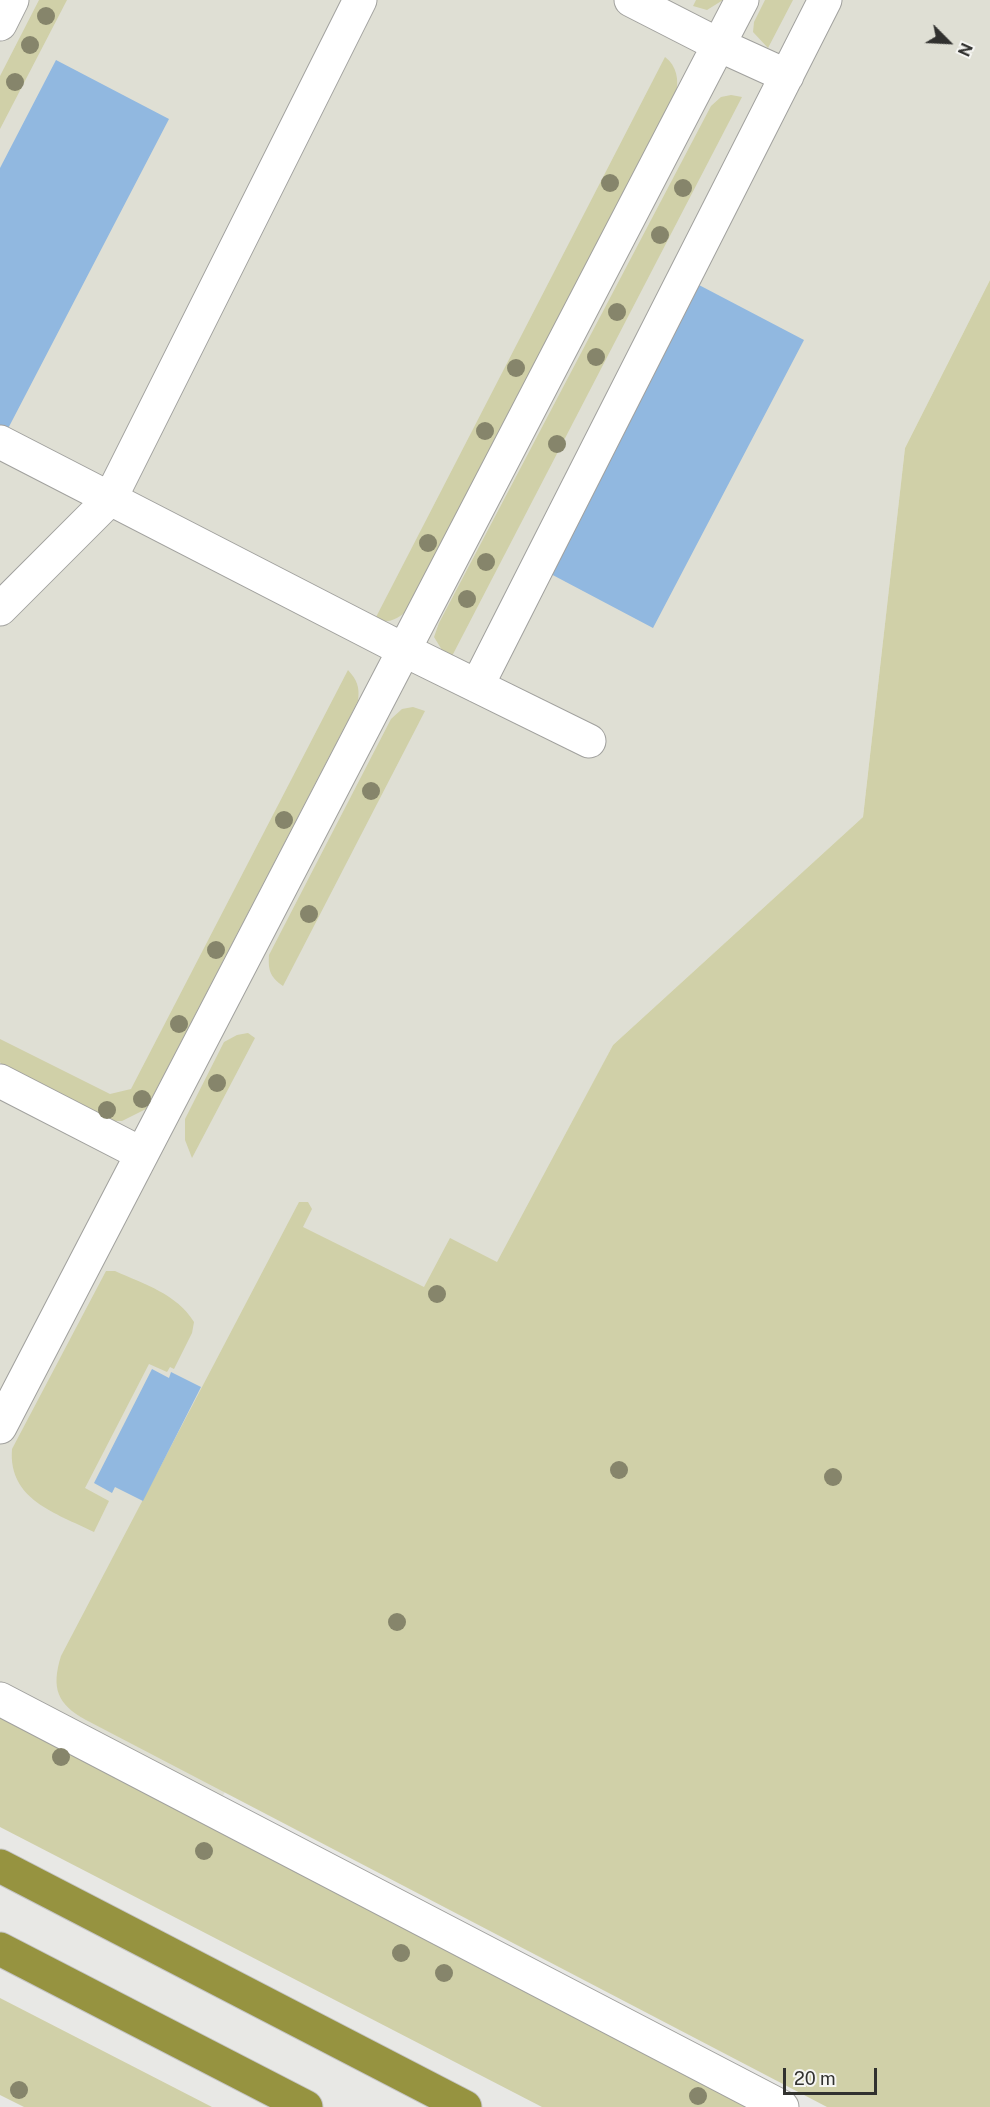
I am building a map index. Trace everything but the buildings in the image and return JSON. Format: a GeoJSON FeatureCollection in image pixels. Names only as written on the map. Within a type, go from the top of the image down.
{"type":"FeatureCollection","features":[{"type":"Feature","properties":{"kind":"highway"},"geometry":{"type":"LineString","coordinates":[[0,1866],[465,2107]]}},
{"type":"Feature","properties":{"kind":"highway"},"geometry":{"type":"LineString","coordinates":[[0,1949],[306,2107]]}},
{"type":"Feature","properties":{"kind":"lane"},"geometry":{"type":"LineString","coordinates":[[0,24],[12,0]]}},
{"type":"Feature","properties":{"kind":"lane"},"geometry":{"type":"LineString","coordinates":[[0,609],[110,499],[360,0]]}},
{"type":"Feature","properties":{"kind":"lane"},"geometry":{"type":"LineString","coordinates":[[631,0],[719,45],[787,76]]}},
{"type":"Feature","properties":{"kind":"lane"},"geometry":{"type":"LineString","coordinates":[[0,1427],[742,0]]}},
{"type":"Feature","properties":{"kind":"lane"},"geometry":{"type":"LineString","coordinates":[[477,686],[825,0]]}},
{"type":"Feature","properties":{"kind":"lane"},"geometry":{"type":"LineString","coordinates":[[0,442],[404,650],[589,741]]}},
{"type":"Feature","properties":{"kind":"lane"},"geometry":{"type":"LineString","coordinates":[[0,1081],[142,1154]]}},
{"type":"Feature","properties":{"kind":"lane"},"geometry":{"type":"LineString","coordinates":[[0,1699],[782,2107]]}},
{"type":"Feature","properties":{"kind":"shaded area"},"geometry":{"type":"Polygon","coordinates":[[[0,0],[990,0],[990,280],[905,448],[863,817],[613,1045],[201,1838],[0,1735],[0,0]]]}},
{"type":"Feature","properties":{"kind":"green space"},"geometry":{"type":"Polygon","coordinates":[[[39,0],[67,0],[0,129],[0,76],[39,0]]]}},
{"type":"Feature","properties":{"kind":"green space"},"geometry":{"type":"Polygon","coordinates":[[[696,0],[723,0],[707,10],[693,6],[696,0]]]}},
{"type":"Feature","properties":{"kind":"green space"},"geometry":{"type":"Polygon","coordinates":[[[765,0],[793,0],[768,48],[753,32],[754,22],[765,0]]]}},
{"type":"Feature","properties":{"kind":"green space"},"geometry":{"type":"Polygon","coordinates":[[[665,57],[676,74],[676,93],[411,607],[394,619],[374,621],[665,57]]]}},
{"type":"Feature","properties":{"kind":"green space"},"geometry":{"type":"Polygon","coordinates":[[[731,95],[742,97],[451,658],[442,650],[434,637],[439,623],[711,106],[721,97],[731,95]]]}},
{"type":"Feature","properties":{"kind":"green space"},"geometry":{"type":"Polygon","coordinates":[[[990,280],[990,2107],[827,2107],[86,1720],[68,1708],[63,1701],[57,1686],[57,1677],[61,1656],[299,1202],[308,1202],[312,1209],[303,1227],[424,1287],[450,1238],[497,1262],[613,1045],[863,817],[905,448],[990,280]]]}},
{"type":"Feature","properties":{"kind":"green space"},"geometry":{"type":"Polygon","coordinates":[[[348,670],[357,684],[358,701],[146,1109],[122,1121],[106,1121],[5,1071],[0,1062],[0,1039],[110,1094],[131,1089],[348,670]]]}},
{"type":"Feature","properties":{"kind":"green space"},"geometry":{"type":"Polygon","coordinates":[[[413,707],[425,711],[283,986],[271,973],[269,955],[391,719],[402,709],[413,707]]]}},
{"type":"Feature","properties":{"kind":"green space"},"geometry":{"type":"Polygon","coordinates":[[[248,1033],[255,1038],[192,1158],[185,1140],[185,1119],[224,1042],[237,1035],[248,1033]]]}},
{"type":"Feature","properties":{"kind":"green space"},"geometry":{"type":"Polygon","coordinates":[[[106,1271],[115,1271],[159,1291],[179,1304],[194,1322],[192,1333],[174,1369],[170,1367],[167,1372],[149,1364],[85,1488],[109,1501],[94,1532],[50,1511],[26,1493],[18,1481],[13,1466],[12,1449],[106,1271]]]}},
{"type":"Feature","properties":{"kind":"green space"},"geometry":{"type":"Polygon","coordinates":[[[0,1714],[752,2107],[542,2107],[0,1827],[0,1714]]]}},
{"type":"Feature","properties":{"kind":"green space"},"geometry":{"type":"Polygon","coordinates":[[[0,1998],[212,2107],[24,2107],[0,2095],[0,1998]]]}}]}
